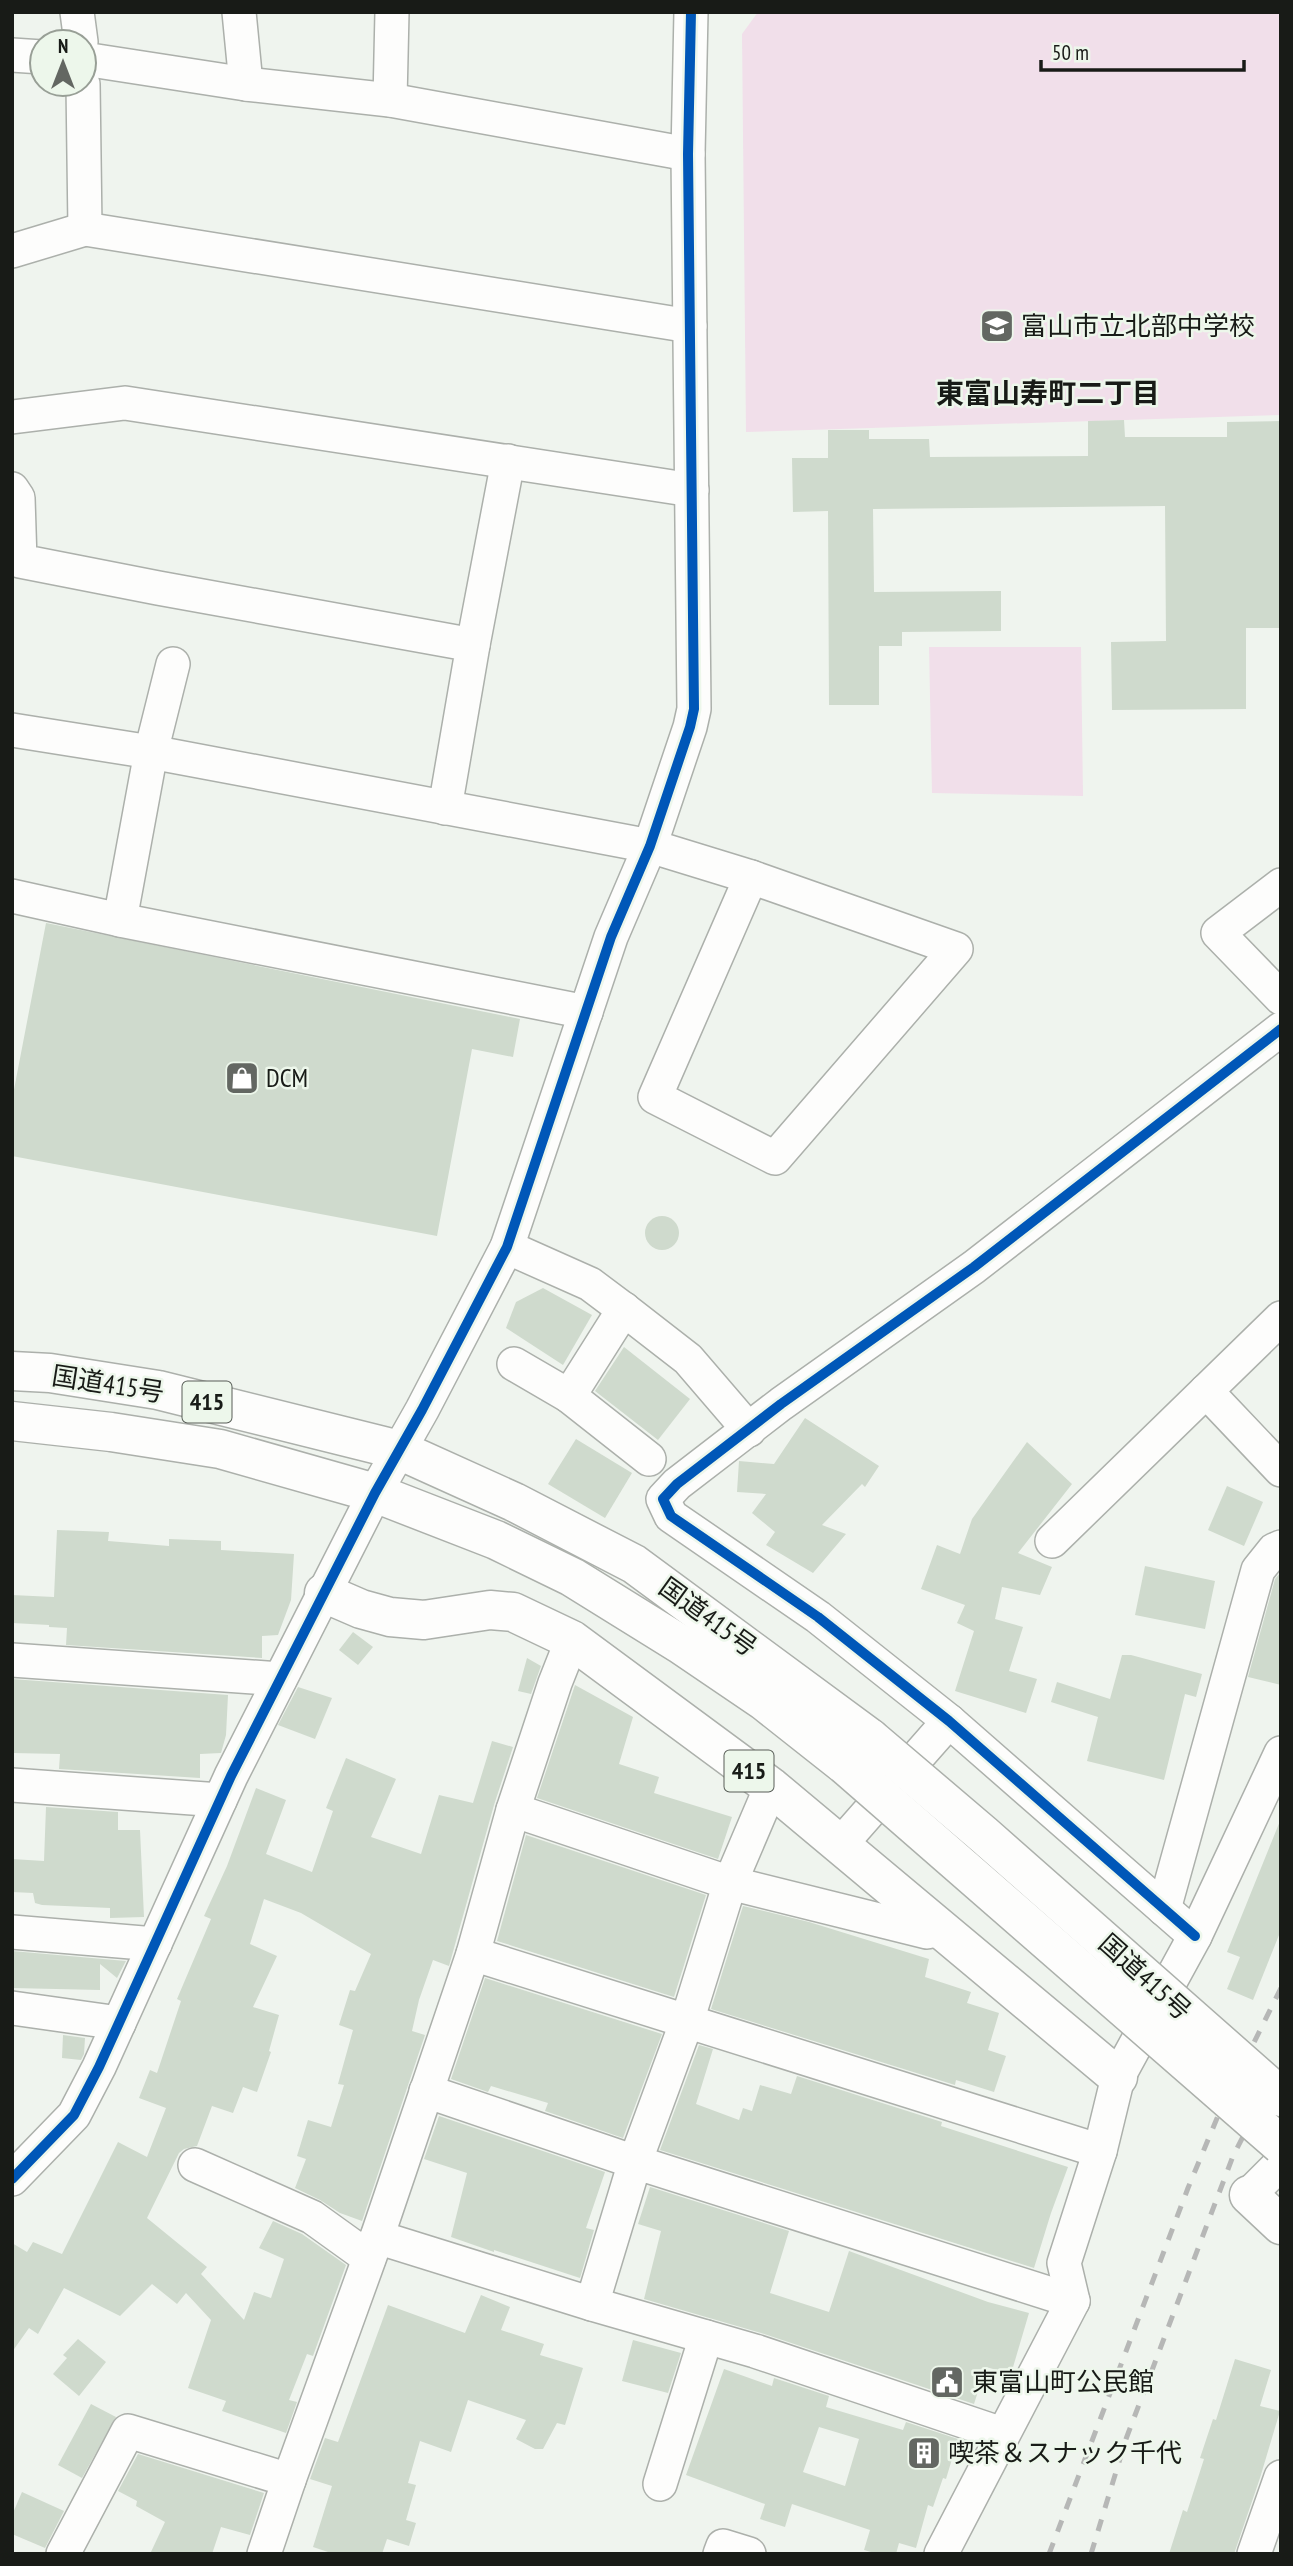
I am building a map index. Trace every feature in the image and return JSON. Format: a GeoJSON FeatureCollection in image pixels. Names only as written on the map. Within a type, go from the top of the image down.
{"type":"FeatureCollection","features":[{"type":"Feature","properties":{"kind":"highway","name":"国道415号"},"geometry":{"type":"LineString","coordinates":[[12,1370],[50,1373],[158,1390],[399,1450],[514,1502],[635,1564],[870,1738],[1281,2097]]}},
{"type":"Feature","properties":{"kind":"highway","name":"国道415号"},"geometry":{"type":"LineString","coordinates":[[12,1421],[111,1432],[220,1449],[375,1493],[496,1540],[572,1577],[680,1644],[753,1694],[845,1765],[1281,2145]]}},
{"type":"Feature","properties":{"kind":"highway","name":"415"},"geometry":{"type":"LineString","coordinates":[[324,1593],[361,1609],[390,1617],[424,1620],[490,1610],[513,1612],[572,1640],[771,1787],[1118,2077]]}},
{"type":"Feature","properties":{"kind":"highway"},"geometry":{"type":"LineString","coordinates":[[1249,2195],[1281,2225]]}},
{"type":"Feature","properties":{"kind":"street"},"geometry":{"type":"LineString","coordinates":[[239,12],[246,84]]}},
{"type":"Feature","properties":{"kind":"street"},"geometry":{"type":"LineString","coordinates":[[390,100],[392,12]]}},
{"type":"Feature","properties":{"kind":"street"},"geometry":{"type":"LineString","coordinates":[[14,2176],[74,2115],[119,2023],[220,1800],[280,1679],[375,1493],[507,1247],[611,937],[650,846],[694,709],[688,154],[691,12]]}},
{"type":"Feature","properties":{"kind":"street"},"geometry":{"type":"LineString","coordinates":[[98,61],[246,84],[390,100],[688,154]]}},
{"type":"Feature","properties":{"kind":"street"},"geometry":{"type":"LineString","coordinates":[[83,98],[85,229]]}},
{"type":"Feature","properties":{"kind":"street"},"geometry":{"type":"LineString","coordinates":[[12,251],[85,229],[690,326]]}},
{"type":"Feature","properties":{"kind":"street"},"geometry":{"type":"LineString","coordinates":[[12,418],[125,403],[692,490]]}},
{"type":"Feature","properties":{"kind":"street"},"geometry":{"type":"LineString","coordinates":[[445,808],[508,460]]}},
{"type":"Feature","properties":{"kind":"street"},"geometry":{"type":"LineString","coordinates":[[12,489],[18,498],[19,561],[473,645]]}},
{"type":"Feature","properties":{"kind":"street"},"geometry":{"type":"LineString","coordinates":[[120,920],[151,752],[173,664]]}},
{"type":"Feature","properties":{"kind":"street"},"geometry":{"type":"LineString","coordinates":[[12,730],[151,752],[650,846],[751,877],[956,948],[775,1158],[655,1097],[751,877]]}},
{"type":"Feature","properties":{"kind":"street"},"geometry":{"type":"LineString","coordinates":[[1281,885],[1218,933],[1281,998]]}},
{"type":"Feature","properties":{"kind":"street"},"geometry":{"type":"LineString","coordinates":[[12,897],[586,1012]]}},
{"type":"Feature","properties":{"kind":"street"},"geometry":{"type":"LineString","coordinates":[[1195,1936],[949,1721],[818,1617],[671,1516],[663,1499],[677,1484],[781,1404],[974,1267],[1281,1029]]}},
{"type":"Feature","properties":{"kind":"street"},"geometry":{"type":"LineString","coordinates":[[507,1247],[590,1284],[624,1309],[688,1359],[749,1430]]}},
{"type":"Feature","properties":{"kind":"street"},"geometry":{"type":"LineString","coordinates":[[569,1396],[624,1309]]}},
{"type":"Feature","properties":{"kind":"street"},"geometry":{"type":"LineString","coordinates":[[1052,1541],[1281,1318]]}},
{"type":"Feature","properties":{"kind":"street"},"geometry":{"type":"LineString","coordinates":[[514,1364],[569,1396],[649,1459]]}},
{"type":"Feature","properties":{"kind":"street"},"geometry":{"type":"LineString","coordinates":[[1206,1391],[1281,1470]]}},
{"type":"Feature","properties":{"kind":"street"},"geometry":{"type":"LineString","coordinates":[[1164,1909],[1258,1570],[1274,1550],[1281,1547]]}},
{"type":"Feature","properties":{"kind":"street"},"geometry":{"type":"LineString","coordinates":[[264,2554],[473,1954],[513,1810],[572,1640]]}},
{"type":"Feature","properties":{"kind":"street"},"geometry":{"type":"LineString","coordinates":[[12,1660],[280,1679]]}},
{"type":"Feature","properties":{"kind":"street"},"geometry":{"type":"LineString","coordinates":[[840,1845],[949,1721]]}},
{"type":"Feature","properties":{"kind":"street"},"geometry":{"type":"LineString","coordinates":[[941,2554],[1073,2301],[1064,2263],[1100,2151],[1118,2077],[1195,1936],[1281,1753]]}},
{"type":"Feature","properties":{"kind":"street"},"geometry":{"type":"LineString","coordinates":[[12,1785],[220,1800]]}},
{"type":"Feature","properties":{"kind":"street"},"geometry":{"type":"LineString","coordinates":[[592,2304],[635,2161],[687,2021],[730,1883],[771,1787]]}},
{"type":"Feature","properties":{"kind":"street"},"geometry":{"type":"LineString","coordinates":[[513,1810],[730,1883],[927,1932],[940,1929]]}},
{"type":"Feature","properties":{"kind":"street"},"geometry":{"type":"LineString","coordinates":[[12,1932],[155,1944]]}},
{"type":"Feature","properties":{"kind":"street"},"geometry":{"type":"LineString","coordinates":[[473,1954],[1100,2151]]}},
{"type":"Feature","properties":{"kind":"street"},"geometry":{"type":"LineString","coordinates":[[12,2008],[119,2023]]}},
{"type":"Feature","properties":{"kind":"street"},"geometry":{"type":"LineString","coordinates":[[426,2091],[1073,2301]]}},
{"type":"Feature","properties":{"kind":"street"},"geometry":{"type":"LineString","coordinates":[[1249,2195],[1281,2163]]}},
{"type":"Feature","properties":{"kind":"street"},"geometry":{"type":"LineString","coordinates":[[195,2165],[373,2247],[592,2304],[755,2351],[1002,2434]]}},
{"type":"Feature","properties":{"kind":"street"},"geometry":{"type":"LineString","coordinates":[[660,2484],[706,2337]]}},
{"type":"Feature","properties":{"kind":"street"},"geometry":{"type":"LineString","coordinates":[[62,2554],[128,2431],[289,2480]]}},
{"type":"Feature","properties":{"kind":"street"},"geometry":{"type":"LineString","coordinates":[[1254,2554],[1281,2477]]}},
{"type":"Feature","properties":{"kind":"street"},"geometry":{"type":"LineString","coordinates":[[720,2554],[723,2546],[749,2554]]}},
{"type":"Feature","properties":{"kind":"shaded area"},"geometry":{"type":"Polygon","coordinates":[[[758,12],[1281,12],[1281,415],[746,432],[742,34],[758,12]]]}},
{"type":"Feature","properties":{"kind":"shaded area"},"geometry":{"type":"Polygon","coordinates":[[[929,647],[1081,647],[1083,796],[932,793],[929,647]]]}},
{"type":"Feature","properties":{"kind":"building"},"geometry":{"type":"Polygon","coordinates":[[[1124,420],[1125,437],[1227,437],[1227,422],[1281,421],[1281,628],[1246,628],[1246,709],[1112,710],[1111,642],[1166,641],[1165,506],[873,509],[874,592],[1001,591],[1001,631],[902,632],[902,646],[879,646],[879,705],[829,705],[828,511],[793,512],[792,458],[828,458],[828,430],[869,430],[869,439],[929,439],[930,457],[1088,456],[1088,421],[1124,420]]]}},
{"type":"Feature","properties":{"kind":"building","name":"DCM"},"geometry":{"type":"Polygon","coordinates":[[[46,923],[520,1019],[513,1057],[472,1049],[437,1236],[12,1156],[12,1100],[46,923]]]}},
{"type":"Feature","properties":{"kind":"building"},"geometry":{"type":"Polygon","coordinates":[[[662,1216],[674,1221],[679,1233],[674,1245],[662,1250],[650,1245],[645,1233],[650,1221],[662,1216]]]}},
{"type":"Feature","properties":{"kind":"building"},"geometry":{"type":"Polygon","coordinates":[[[543,1288],[592,1315],[563,1365],[506,1328],[516,1302],[543,1288]]]}},
{"type":"Feature","properties":{"kind":"building"},"geometry":{"type":"Polygon","coordinates":[[[624,1347],[690,1399],[658,1440],[595,1391],[624,1347]]]}},
{"type":"Feature","properties":{"kind":"building"},"geometry":{"type":"Polygon","coordinates":[[[805,1418],[879,1466],[865,1487],[862,1484],[822,1525],[846,1534],[813,1573],[766,1545],[775,1532],[752,1513],[766,1494],[737,1492],[739,1461],[774,1464],[805,1418]]]}},
{"type":"Feature","properties":{"kind":"building"},"geometry":{"type":"Polygon","coordinates":[[[576,1439],[632,1473],[605,1518],[548,1484],[576,1439]]]}},
{"type":"Feature","properties":{"kind":"building"},"geometry":{"type":"Polygon","coordinates":[[[1027,1442],[1072,1484],[1018,1553],[1052,1567],[1040,1595],[1002,1587],[995,1619],[1023,1627],[1009,1671],[1037,1679],[1026,1713],[955,1691],[974,1631],[957,1623],[965,1605],[921,1589],[937,1545],[960,1554],[972,1519],[1027,1442]]]}},
{"type":"Feature","properties":{"kind":"building"},"geometry":{"type":"Polygon","coordinates":[[[1227,1486],[1263,1502],[1244,1546],[1208,1530],[1227,1486]]]}},
{"type":"Feature","properties":{"kind":"building"},"geometry":{"type":"Polygon","coordinates":[[[57,1530],[109,1532],[108,1541],[169,1546],[169,1539],[221,1541],[221,1550],[294,1554],[291,1600],[278,1635],[262,1636],[262,1658],[66,1645],[67,1628],[12,1623],[12,1595],[54,1597],[57,1530]]]}},
{"type":"Feature","properties":{"kind":"building"},"geometry":{"type":"Polygon","coordinates":[[[1145,1566],[1215,1581],[1205,1629],[1135,1615],[1145,1566]]]}},
{"type":"Feature","properties":{"kind":"building"},"geometry":{"type":"Polygon","coordinates":[[[1281,1572],[1281,1685],[1248,1677],[1275,1579],[1281,1572]]]}},
{"type":"Feature","properties":{"kind":"building"},"geometry":{"type":"Polygon","coordinates":[[[353,1632],[373,1647],[358,1665],[339,1650],[353,1632]]]}},
{"type":"Feature","properties":{"kind":"building"},"geometry":{"type":"Polygon","coordinates":[[[1122,1655],[1202,1674],[1196,1697],[1185,1694],[1164,1780],[1087,1761],[1098,1717],[1051,1702],[1057,1682],[1110,1699],[1122,1655]]]}},
{"type":"Feature","properties":{"kind":"building"},"geometry":{"type":"Polygon","coordinates":[[[527,1658],[541,1666],[531,1694],[518,1691],[527,1658]]]}},
{"type":"Feature","properties":{"kind":"building"},"geometry":{"type":"Polygon","coordinates":[[[12,1679],[228,1695],[226,1735],[221,1753],[200,1754],[200,1778],[59,1769],[60,1754],[12,1753],[12,1679]]]}},
{"type":"Feature","properties":{"kind":"building"},"geometry":{"type":"Polygon","coordinates":[[[575,1685],[633,1717],[619,1764],[659,1777],[654,1793],[732,1817],[718,1859],[537,1798],[575,1685]]]}},
{"type":"Feature","properties":{"kind":"building"},"geometry":{"type":"Polygon","coordinates":[[[298,1687],[332,1698],[315,1739],[278,1725],[298,1687]]]}},
{"type":"Feature","properties":{"kind":"building"},"geometry":{"type":"Polygon","coordinates":[[[492,1741],[513,1747],[449,1966],[433,1960],[419,2000],[412,2031],[425,2035],[362,2221],[340,2213],[295,2188],[306,2159],[297,2156],[308,2120],[331,2127],[344,2085],[338,2084],[353,2030],[339,2025],[350,1990],[355,1991],[371,1954],[301,1913],[264,1899],[250,1944],[277,1956],[253,2007],[279,2015],[269,2051],[271,2052],[257,2092],[243,2087],[233,2113],[212,2106],[197,2146],[179,2153],[147,2218],[207,2267],[201,2274],[244,2320],[254,2292],[271,2298],[284,2259],[259,2248],[273,2221],[302,2234],[346,2265],[313,2356],[307,2354],[289,2400],[297,2402],[286,2433],[222,2411],[226,2401],[188,2388],[211,2320],[186,2293],[177,2304],[152,2284],[120,2316],[64,2288],[38,2334],[29,2328],[12,2352],[12,2243],[27,2252],[33,2242],[62,2254],[118,2142],[147,2157],[166,2108],[139,2098],[150,2070],[157,2073],[181,2001],[177,1999],[211,1919],[204,1916],[227,1866],[256,1788],[286,1800],[266,1854],[312,1872],[333,1811],[326,1808],[346,1758],[396,1779],[371,1837],[421,1854],[439,1795],[473,1803],[492,1741]]]}},
{"type":"Feature","properties":{"kind":"building"},"geometry":{"type":"Polygon","coordinates":[[[46,1807],[118,1812],[118,1830],[140,1830],[144,1917],[110,1918],[110,1908],[42,1905],[35,1903],[33,1893],[12,1892],[12,1859],[44,1861],[46,1807]]]}},
{"type":"Feature","properties":{"kind":"building"},"geometry":{"type":"Polygon","coordinates":[[[1280,1821],[1281,1930],[1253,2000],[1227,1989],[1240,1957],[1227,1952],[1280,1821]]]}},
{"type":"Feature","properties":{"kind":"building"},"geometry":{"type":"Polygon","coordinates":[[[526,1835],[706,1895],[674,1997],[497,1941],[526,1835]]]}},
{"type":"Feature","properties":{"kind":"building"},"geometry":{"type":"Polygon","coordinates":[[[743,1906],[809,1922],[929,1959],[925,1977],[971,1992],[967,2003],[999,2013],[988,2050],[1006,2056],[994,2092],[956,2080],[955,2085],[711,2009],[743,1906]]]}},
{"type":"Feature","properties":{"kind":"building"},"geometry":{"type":"Polygon","coordinates":[[[12,1951],[126,1961],[117,1978],[100,1964],[100,1990],[12,1988],[12,1951]]]}},
{"type":"Feature","properties":{"kind":"building"},"geometry":{"type":"Polygon","coordinates":[[[485,1978],[662,2034],[623,2138],[545,2111],[548,2103],[491,2086],[488,2092],[451,2079],[485,1978]]]}},
{"type":"Feature","properties":{"kind":"building"},"geometry":{"type":"Polygon","coordinates":[[[63,2035],[85,2038],[81,2060],[62,2058],[63,2035]]]}},
{"type":"Feature","properties":{"kind":"building"},"geometry":{"type":"Polygon","coordinates":[[[699,2045],[713,2049],[696,2104],[739,2120],[743,2108],[752,2111],[760,2085],[791,2094],[797,2076],[942,2122],[941,2126],[1068,2167],[1034,2268],[660,2150],[699,2045]]]}},
{"type":"Feature","properties":{"kind":"building"},"geometry":{"type":"Polygon","coordinates":[[[439,2116],[605,2172],[586,2228],[594,2230],[580,2278],[451,2237],[467,2173],[424,2159],[439,2116]]]}},
{"type":"Feature","properties":{"kind":"building"},"geometry":{"type":"Polygon","coordinates":[[[650,2187],[789,2231],[770,2293],[829,2312],[849,2251],[988,2302],[1029,2313],[1011,2374],[986,2367],[974,2404],[761,2333],[644,2299],[661,2231],[638,2224],[650,2187]]]}},
{"type":"Feature","properties":{"kind":"building"},"geometry":{"type":"Polygon","coordinates":[[[481,2295],[510,2307],[501,2330],[544,2344],[540,2355],[583,2368],[565,2425],[557,2423],[543,2449],[535,2449],[516,2439],[526,2420],[468,2400],[451,2452],[420,2441],[408,2483],[416,2485],[406,2520],[416,2523],[409,2546],[387,2539],[382,2554],[334,2554],[313,2547],[332,2486],[310,2479],[325,2438],[338,2442],[388,2305],[465,2333],[481,2295]]]}},
{"type":"Feature","properties":{"kind":"building"},"geometry":{"type":"Polygon","coordinates":[[[78,2339],[106,2362],[79,2396],[53,2374],[67,2358],[63,2355],[78,2339]]]}},
{"type":"Feature","properties":{"kind":"building"},"geometry":{"type":"Polygon","coordinates":[[[633,2340],[681,2353],[668,2393],[622,2381],[633,2340]]]}},
{"type":"Feature","properties":{"kind":"building"},"geometry":{"type":"Polygon","coordinates":[[[1235,2359],[1271,2370],[1260,2406],[1280,2411],[1260,2478],[1234,2554],[1169,2554],[1183,2510],[1187,2512],[1204,2459],[1200,2458],[1213,2419],[1216,2420],[1235,2359]]]}},
{"type":"Feature","properties":{"kind":"building"},"geometry":{"type":"Polygon","coordinates":[[[724,2369],[772,2386],[774,2378],[829,2396],[826,2407],[903,2430],[906,2422],[958,2439],[946,2479],[943,2478],[933,2507],[928,2505],[916,2548],[899,2543],[896,2554],[878,2554],[864,2550],[870,2530],[792,2504],[785,2527],[760,2519],[765,2504],[686,2475],[724,2369]],[[819,2427],[803,2472],[845,2486],[859,2439],[819,2427]]]}},
{"type":"Feature","properties":{"kind":"building"},"geometry":{"type":"Polygon","coordinates":[[[91,2404],[116,2417],[82,2478],[58,2465],[91,2404]]]}},
{"type":"Feature","properties":{"kind":"building"},"geometry":{"type":"Polygon","coordinates":[[[138,2454],[264,2493],[250,2535],[221,2527],[212,2554],[150,2554],[165,2522],[136,2506],[137,2501],[118,2491],[138,2454]]]}},
{"type":"Feature","properties":{"kind":"building"},"geometry":{"type":"Polygon","coordinates":[[[22,2492],[64,2511],[45,2548],[12,2534],[12,2515],[22,2492]]]}},
{"type":"Feature","properties":{"kind":"railway"},"geometry":{"type":"LineString","coordinates":[[1049,2554],[1188,2188],[1220,2111],[1281,1988]]}},
{"type":"Feature","properties":{"kind":"railway"},"geometry":{"type":"LineString","coordinates":[[1091,2554],[1126,2439],[1233,2156],[1281,2063]]}},
{"type":"Feature","properties":{"kind":"cycle path"},"geometry":{"type":"LineString","coordinates":[[12,2179],[74,2115],[99,2067],[231,1776],[375,1493],[422,1410],[507,1247],[611,937],[650,846],[690,727],[694,709],[688,154],[691,12]]}},
{"type":"Feature","properties":{"kind":"cycle path"},"geometry":{"type":"LineString","coordinates":[[1195,1936],[949,1721],[818,1617],[671,1516],[663,1499],[677,1484],[781,1404],[974,1267],[1281,1029]]}},
{"type":"Feature","properties":{"kind":"place","name":"富山市立北部中学校"},"geometry":{"type":"Point","coordinates":[997,326]}},
{"type":"Feature","properties":{"kind":"place","name":"DCM"},"geometry":{"type":"Point","coordinates":[242,1078]}},
{"type":"Feature","properties":{"kind":"place","name":"東富山町公民館"},"geometry":{"type":"Point","coordinates":[947,2382]}},
{"type":"Feature","properties":{"kind":"place","name":"喫茶＆スナック千代"},"geometry":{"type":"Point","coordinates":[924,2453]}},
{"type":"Feature","properties":{"kind":"district","name":"東富山寿町二丁目"},"geometry":{"type":"Point","coordinates":[1048,393]}}]}
